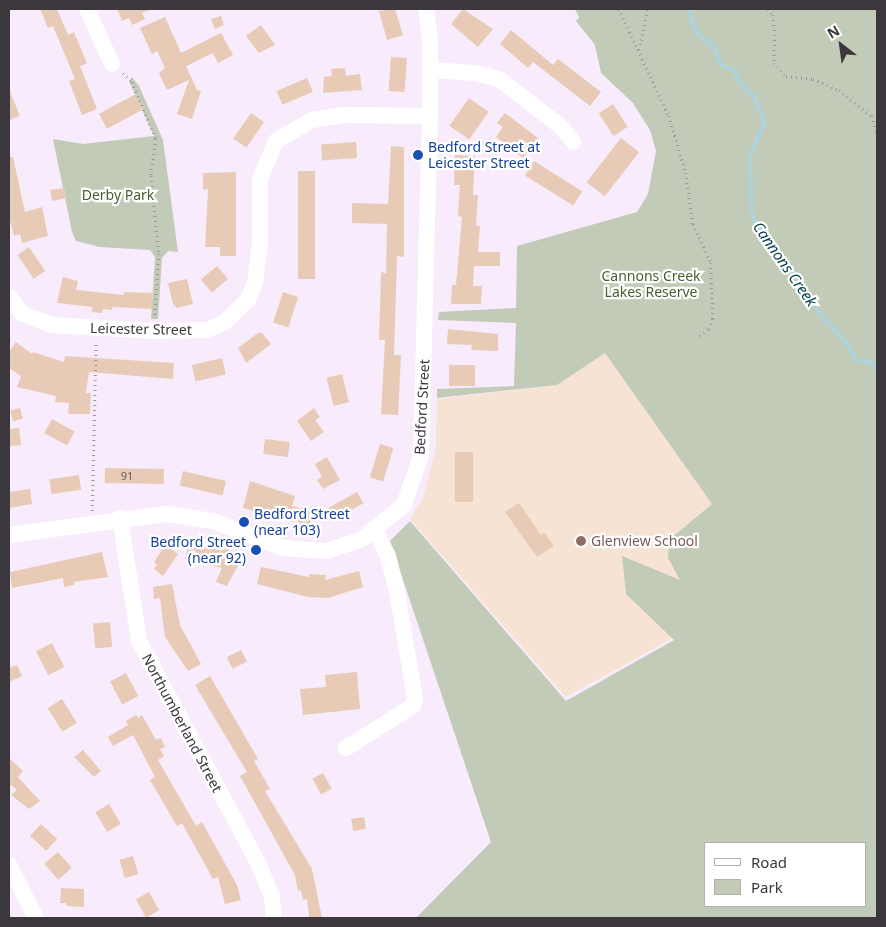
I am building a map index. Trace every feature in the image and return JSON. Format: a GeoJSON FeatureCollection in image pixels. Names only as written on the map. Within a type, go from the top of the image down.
{"type":"FeatureCollection","features":[{"type":"Feature","properties":{"kind":"street"},"geometry":{"type":"LineString","coordinates":[[87,9],[112,64]]}},
{"type":"Feature","properties":{"kind":"street","name":"Bedford Street"},"geometry":{"type":"LineString","coordinates":[[9,535],[120,518],[186,516],[213,521],[282,548],[326,551],[345,547],[374,531],[404,505],[421,455],[430,116],[430,70],[426,9]]}},
{"type":"Feature","properties":{"kind":"street"},"geometry":{"type":"LineString","coordinates":[[430,70],[475,73],[498,79],[560,127],[573,142]]}},
{"type":"Feature","properties":{"kind":"street","name":"Leicester Street"},"geometry":{"type":"LineString","coordinates":[[9,297],[23,314],[50,325],[154,331],[207,330],[225,322],[248,300],[255,283],[260,242],[260,178],[276,141],[312,120],[343,115],[430,116]]}},
{"type":"Feature","properties":{"kind":"street","name":"Northumberland Street"},"geometry":{"type":"LineString","coordinates":[[120,518],[139,641],[259,865],[272,897],[274,918]]}},
{"type":"Feature","properties":{"kind":"street"},"geometry":{"type":"LineString","coordinates":[[346,748],[413,706],[415,699],[397,592],[388,556],[374,531]]}},
{"type":"Feature","properties":{"kind":"street"},"geometry":{"type":"LineString","coordinates":[[9,865],[36,918]]}},
{"type":"Feature","properties":{"kind":"path"},"geometry":{"type":"LineString","coordinates":[[619,9],[669,116],[686,173],[693,224],[711,263],[713,319],[709,330],[697,338]]}},
{"type":"Feature","properties":{"kind":"path"},"geometry":{"type":"LineString","coordinates":[[639,52],[647,9]]}},
{"type":"Feature","properties":{"kind":"path"},"geometry":{"type":"LineString","coordinates":[[768,9],[775,35],[774,63],[786,76],[813,80],[839,90],[872,116],[877,134]]}},
{"type":"Feature","properties":{"kind":"path"},"geometry":{"type":"LineString","coordinates":[[112,64],[132,82],[156,139],[151,176],[159,254],[154,331]]}},
{"type":"Feature","properties":{"kind":"path"},"geometry":{"type":"LineString","coordinates":[[92,522],[96,328]]}},
{"type":"Feature","properties":{"kind":"shaded area","name":"Glenview School"},"geometry":{"type":"Polygon","coordinates":[[[605,353],[728,368],[733,563],[671,639],[566,697],[410,519],[423,498],[436,448],[437,399],[557,385],[605,353]]]}},
{"type":"Feature","properties":{"kind":"green space","name":"Cannons Creek Lakes Reserve"},"geometry":{"type":"Polygon","coordinates":[[[575,9],[877,9],[877,918],[416,918],[491,842],[390,541],[410,521],[566,701],[674,640],[626,594],[622,556],[680,580],[668,558],[669,540],[712,504],[605,353],[557,385],[437,398],[437,389],[514,386],[516,323],[438,320],[439,312],[516,308],[517,246],[637,212],[648,194],[656,151],[650,130],[633,103],[601,73],[595,45],[576,21],[579,17],[575,9]]]}},
{"type":"Feature","properties":{"kind":"green space","name":"Derby Park"},"geometry":{"type":"Polygon","coordinates":[[[132,77],[139,86],[163,140],[178,252],[168,251],[162,258],[158,319],[151,319],[155,257],[150,250],[100,247],[76,241],[72,232],[53,139],[83,144],[154,136],[129,81],[132,77]]]}},
{"type":"Feature","properties":{"kind":"building"},"geometry":{"type":"Polygon","coordinates":[[[40,9],[57,9],[68,35],[74,32],[87,63],[80,66],[97,109],[82,115],[69,81],[75,79],[53,26],[48,28],[40,9]]]}},
{"type":"Feature","properties":{"kind":"building"},"geometry":{"type":"Polygon","coordinates":[[[117,9],[152,9],[142,13],[145,19],[132,25],[129,18],[122,21],[117,9]]]}},
{"type":"Feature","properties":{"kind":"building"},"geometry":{"type":"Polygon","coordinates":[[[395,9],[403,35],[387,40],[379,11],[395,9]]]}},
{"type":"Feature","properties":{"kind":"building"},"geometry":{"type":"Polygon","coordinates":[[[463,9],[493,29],[478,47],[451,24],[463,9]]]}},
{"type":"Feature","properties":{"kind":"building"},"geometry":{"type":"Polygon","coordinates":[[[221,16],[224,25],[215,29],[211,19],[221,16]]]}},
{"type":"Feature","properties":{"kind":"building"},"geometry":{"type":"Polygon","coordinates":[[[165,17],[181,53],[221,33],[233,55],[218,63],[213,53],[186,66],[197,90],[201,91],[192,119],[177,114],[189,80],[167,90],[159,73],[165,68],[157,51],[152,54],[140,28],[165,17]]]}},
{"type":"Feature","properties":{"kind":"building"},"geometry":{"type":"Polygon","coordinates":[[[261,25],[275,45],[259,53],[246,36],[261,25]]]}},
{"type":"Feature","properties":{"kind":"building"},"geometry":{"type":"Polygon","coordinates":[[[511,30],[553,65],[558,59],[601,92],[590,106],[533,62],[528,68],[500,44],[511,30]]]}},
{"type":"Feature","properties":{"kind":"building"},"geometry":{"type":"Polygon","coordinates":[[[391,57],[407,58],[405,92],[389,91],[391,57]]]}},
{"type":"Feature","properties":{"kind":"building"},"geometry":{"type":"Polygon","coordinates":[[[345,68],[346,76],[360,74],[362,90],[323,93],[324,77],[332,76],[331,69],[345,68]]]}},
{"type":"Feature","properties":{"kind":"building"},"geometry":{"type":"Polygon","coordinates":[[[307,78],[313,92],[282,105],[277,91],[307,78]]]}},
{"type":"Feature","properties":{"kind":"building"},"geometry":{"type":"Polygon","coordinates":[[[9,89],[20,116],[9,120],[9,89]]]}},
{"type":"Feature","properties":{"kind":"building"},"geometry":{"type":"Polygon","coordinates":[[[136,94],[144,109],[107,129],[99,114],[136,94]]]}},
{"type":"Feature","properties":{"kind":"building"},"geometry":{"type":"Polygon","coordinates":[[[469,98],[489,112],[469,140],[449,126],[469,98]]]}},
{"type":"Feature","properties":{"kind":"building"},"geometry":{"type":"Polygon","coordinates":[[[613,104],[628,127],[613,136],[599,113],[613,104]]]}},
{"type":"Feature","properties":{"kind":"building"},"geometry":{"type":"Polygon","coordinates":[[[251,113],[264,122],[246,148],[233,138],[251,113]]]}},
{"type":"Feature","properties":{"kind":"building"},"geometry":{"type":"Polygon","coordinates":[[[505,113],[538,138],[523,158],[496,137],[503,127],[497,123],[505,113]]]}},
{"type":"Feature","properties":{"kind":"building"},"geometry":{"type":"Polygon","coordinates":[[[621,138],[639,152],[605,196],[587,182],[621,138]]]}},
{"type":"Feature","properties":{"kind":"building"},"geometry":{"type":"Polygon","coordinates":[[[356,142],[357,158],[322,160],[321,144],[356,142]]]}},
{"type":"Feature","properties":{"kind":"building"},"geometry":{"type":"Polygon","coordinates":[[[391,146],[404,147],[404,257],[397,256],[394,355],[401,355],[398,415],[381,414],[385,340],[379,340],[381,272],[386,273],[387,224],[352,223],[352,203],[388,204],[391,146]]]}},
{"type":"Feature","properties":{"kind":"building"},"geometry":{"type":"Polygon","coordinates":[[[455,155],[475,156],[473,195],[478,195],[476,226],[480,226],[478,252],[500,252],[500,266],[474,266],[473,286],[482,286],[481,304],[451,304],[452,285],[456,285],[462,217],[458,216],[460,185],[454,185],[455,155]]]}},
{"type":"Feature","properties":{"kind":"building"},"geometry":{"type":"Polygon","coordinates":[[[9,157],[13,157],[25,212],[42,207],[48,236],[22,243],[20,234],[14,236],[9,217],[9,157]]]}},
{"type":"Feature","properties":{"kind":"building"},"geometry":{"type":"Polygon","coordinates":[[[534,161],[582,191],[573,206],[525,175],[534,161]]]}},
{"type":"Feature","properties":{"kind":"building"},"geometry":{"type":"Polygon","coordinates":[[[298,171],[315,171],[315,279],[298,279],[298,171]]]}},
{"type":"Feature","properties":{"kind":"building"},"geometry":{"type":"Polygon","coordinates":[[[236,172],[236,256],[220,256],[220,247],[205,247],[208,189],[203,190],[203,173],[236,172]]]}},
{"type":"Feature","properties":{"kind":"building"},"geometry":{"type":"Polygon","coordinates":[[[65,188],[66,198],[52,201],[50,190],[65,188]]]}},
{"type":"Feature","properties":{"kind":"building"},"geometry":{"type":"Polygon","coordinates":[[[29,247],[45,271],[34,279],[17,255],[29,247]]]}},
{"type":"Feature","properties":{"kind":"building"},"geometry":{"type":"Polygon","coordinates":[[[217,266],[228,279],[212,293],[201,279],[217,266]]]}},
{"type":"Feature","properties":{"kind":"building"},"geometry":{"type":"Polygon","coordinates":[[[63,277],[78,281],[76,290],[124,295],[124,292],[152,293],[152,309],[112,307],[112,310],[103,309],[102,313],[92,312],[92,307],[57,303],[63,277]]]}},
{"type":"Feature","properties":{"kind":"building"},"geometry":{"type":"Polygon","coordinates":[[[187,279],[193,304],[177,308],[173,304],[168,283],[187,279]]]}},
{"type":"Feature","properties":{"kind":"building"},"geometry":{"type":"Polygon","coordinates":[[[283,292],[298,297],[288,327],[273,322],[283,292]]]}},
{"type":"Feature","properties":{"kind":"building"},"geometry":{"type":"Polygon","coordinates":[[[448,329],[498,334],[498,351],[471,350],[472,345],[447,344],[448,329]]]}},
{"type":"Feature","properties":{"kind":"building"},"geometry":{"type":"Polygon","coordinates":[[[258,333],[262,333],[271,344],[246,363],[238,348],[258,333]]]}},
{"type":"Feature","properties":{"kind":"building"},"geometry":{"type":"Polygon","coordinates":[[[16,342],[32,354],[33,352],[64,362],[65,356],[174,363],[173,379],[89,372],[86,393],[91,393],[90,414],[68,414],[69,403],[55,402],[56,396],[17,387],[21,376],[9,368],[9,352],[16,342]]]}},
{"type":"Feature","properties":{"kind":"building"},"geometry":{"type":"Polygon","coordinates":[[[222,358],[226,375],[196,382],[192,365],[222,358]]]}},
{"type":"Feature","properties":{"kind":"building"},"geometry":{"type":"Polygon","coordinates":[[[449,365],[475,365],[475,386],[449,386],[449,365]]]}},
{"type":"Feature","properties":{"kind":"building"},"geometry":{"type":"Polygon","coordinates":[[[342,374],[349,402],[333,406],[326,378],[342,374]]]}},
{"type":"Feature","properties":{"kind":"building"},"geometry":{"type":"Polygon","coordinates":[[[20,408],[23,419],[13,421],[10,411],[20,408]]]}},
{"type":"Feature","properties":{"kind":"building"},"geometry":{"type":"Polygon","coordinates":[[[314,408],[320,417],[315,420],[324,432],[311,441],[297,421],[314,408]]]}},
{"type":"Feature","properties":{"kind":"building"},"geometry":{"type":"Polygon","coordinates":[[[52,419],[75,432],[67,446],[44,433],[52,419]]]}},
{"type":"Feature","properties":{"kind":"building"},"geometry":{"type":"Polygon","coordinates":[[[19,428],[21,445],[9,446],[9,429],[19,428]]]}},
{"type":"Feature","properties":{"kind":"building"},"geometry":{"type":"Polygon","coordinates":[[[265,439],[290,442],[288,457],[263,454],[265,439]]]}},
{"type":"Feature","properties":{"kind":"building"},"geometry":{"type":"Polygon","coordinates":[[[380,444],[393,448],[383,482],[370,477],[380,444]]]}},
{"type":"Feature","properties":{"kind":"building"},"geometry":{"type":"Polygon","coordinates":[[[455,452],[473,452],[473,502],[455,502],[455,452]]]}},
{"type":"Feature","properties":{"kind":"building"},"geometry":{"type":"Polygon","coordinates":[[[327,457],[340,480],[323,489],[317,480],[322,477],[315,464],[327,457]]]}},
{"type":"Feature","properties":{"kind":"building"},"geometry":{"type":"Polygon","coordinates":[[[105,468],[164,469],[164,484],[105,483],[105,468]]]}},
{"type":"Feature","properties":{"kind":"building"},"geometry":{"type":"Polygon","coordinates":[[[183,471],[226,481],[222,496],[180,486],[183,471]]]}},
{"type":"Feature","properties":{"kind":"building"},"geometry":{"type":"Polygon","coordinates":[[[79,475],[81,490],[51,494],[49,479],[79,475]]]}},
{"type":"Feature","properties":{"kind":"building"},"geometry":{"type":"Polygon","coordinates":[[[250,481],[295,496],[292,506],[313,512],[309,526],[243,508],[250,481]]]}},
{"type":"Feature","properties":{"kind":"building"},"geometry":{"type":"Polygon","coordinates":[[[30,489],[32,504],[9,508],[9,492],[30,489]]]}},
{"type":"Feature","properties":{"kind":"building"},"geometry":{"type":"Polygon","coordinates":[[[357,492],[363,503],[334,520],[327,508],[357,492]]]}},
{"type":"Feature","properties":{"kind":"building"},"geometry":{"type":"Polygon","coordinates":[[[519,503],[541,535],[544,532],[554,546],[537,557],[505,512],[519,503]]]}},
{"type":"Feature","properties":{"kind":"building"},"geometry":{"type":"Polygon","coordinates":[[[189,543],[222,551],[223,548],[243,556],[227,586],[216,582],[222,568],[185,559],[189,543]]]}},
{"type":"Feature","properties":{"kind":"building"},"geometry":{"type":"Polygon","coordinates":[[[165,545],[178,554],[163,576],[154,569],[157,564],[154,562],[165,545]]]}},
{"type":"Feature","properties":{"kind":"building"},"geometry":{"type":"Polygon","coordinates":[[[102,552],[108,577],[74,582],[74,585],[64,587],[63,578],[12,588],[10,572],[102,552]]]}},
{"type":"Feature","properties":{"kind":"building"},"geometry":{"type":"Polygon","coordinates":[[[261,567],[309,577],[309,574],[326,575],[325,580],[359,571],[363,587],[328,598],[308,597],[257,584],[261,567]]]}},
{"type":"Feature","properties":{"kind":"building"},"geometry":{"type":"Polygon","coordinates":[[[172,584],[180,625],[201,664],[188,671],[165,637],[160,598],[154,599],[153,587],[172,584]]]}},
{"type":"Feature","properties":{"kind":"building"},"geometry":{"type":"Polygon","coordinates":[[[110,622],[112,647],[95,648],[93,623],[110,622]]]}},
{"type":"Feature","properties":{"kind":"building"},"geometry":{"type":"Polygon","coordinates":[[[52,643],[64,667],[48,675],[36,651],[52,643]]]}},
{"type":"Feature","properties":{"kind":"building"},"geometry":{"type":"Polygon","coordinates":[[[241,650],[247,662],[233,669],[227,657],[241,650]]]}},
{"type":"Feature","properties":{"kind":"building"},"geometry":{"type":"Polygon","coordinates":[[[17,665],[22,676],[9,682],[9,668],[17,665]]]}},
{"type":"Feature","properties":{"kind":"building"},"geometry":{"type":"Polygon","coordinates":[[[357,672],[360,709],[303,715],[300,689],[326,687],[325,675],[357,672]]]}},
{"type":"Feature","properties":{"kind":"building"},"geometry":{"type":"Polygon","coordinates":[[[126,673],[138,696],[122,704],[110,681],[126,673]]]}},
{"type":"Feature","properties":{"kind":"building"},"geometry":{"type":"Polygon","coordinates":[[[210,676],[258,759],[254,761],[270,789],[265,791],[312,869],[322,918],[309,918],[307,899],[303,900],[301,890],[298,891],[295,875],[240,776],[247,772],[195,685],[210,676]]]}},
{"type":"Feature","properties":{"kind":"building"},"geometry":{"type":"Polygon","coordinates":[[[62,699],[77,723],[62,732],[48,708],[62,699]]]}},
{"type":"Feature","properties":{"kind":"building"},"geometry":{"type":"Polygon","coordinates":[[[136,715],[138,718],[142,715],[156,740],[161,738],[165,747],[160,749],[164,756],[158,760],[196,826],[202,822],[237,885],[241,900],[225,904],[218,877],[213,879],[182,823],[177,826],[150,780],[155,777],[133,735],[113,746],[108,737],[128,725],[126,721],[136,715]]]}},
{"type":"Feature","properties":{"kind":"building"},"geometry":{"type":"Polygon","coordinates":[[[83,750],[101,771],[94,777],[74,757],[83,750]]]}},
{"type":"Feature","properties":{"kind":"building"},"geometry":{"type":"Polygon","coordinates":[[[9,758],[23,771],[18,777],[40,801],[29,809],[11,795],[17,790],[11,785],[9,788],[9,758]]]}},
{"type":"Feature","properties":{"kind":"building"},"geometry":{"type":"Polygon","coordinates":[[[323,773],[332,789],[321,795],[313,779],[323,773]]]}},
{"type":"Feature","properties":{"kind":"building"},"geometry":{"type":"Polygon","coordinates":[[[109,804],[121,824],[107,832],[95,812],[109,804]]]}},
{"type":"Feature","properties":{"kind":"building"},"geometry":{"type":"Polygon","coordinates":[[[364,817],[366,829],[353,831],[351,819],[364,817]]]}},
{"type":"Feature","properties":{"kind":"building"},"geometry":{"type":"Polygon","coordinates":[[[41,824],[57,839],[46,851],[30,836],[41,824]]]}},
{"type":"Feature","properties":{"kind":"building"},"geometry":{"type":"Polygon","coordinates":[[[58,852],[72,868],[58,880],[44,864],[58,852]]]}},
{"type":"Feature","properties":{"kind":"building"},"geometry":{"type":"Polygon","coordinates":[[[133,856],[138,874],[125,878],[120,860],[133,856]]]}},
{"type":"Feature","properties":{"kind":"building"},"geometry":{"type":"Polygon","coordinates":[[[61,888],[84,889],[84,907],[67,906],[66,903],[60,903],[61,888]]]}},
{"type":"Feature","properties":{"kind":"building"},"geometry":{"type":"Polygon","coordinates":[[[149,892],[159,910],[146,918],[136,899],[149,892]]]}},
{"type":"Feature","properties":{"kind":"waterway","name":"Cannons Creek"},"geometry":{"type":"LineString","coordinates":[[690,9],[692,23],[699,34],[715,49],[721,65],[736,71],[736,77],[754,97],[762,116],[764,124],[750,155],[752,215],[767,243],[795,274],[818,311],[848,345],[857,361],[872,362],[877,370]]}},
{"type":"Feature","properties":{"kind":"place","name":"Bedford Street at Leicester Street"},"geometry":{"type":"Point","coordinates":[418,155]}},
{"type":"Feature","properties":{"kind":"place","name":"Bedford Street (near 103)"},"geometry":{"type":"Point","coordinates":[244,522]}},
{"type":"Feature","properties":{"kind":"place","name":"Glenview School"},"geometry":{"type":"Point","coordinates":[581,541]}},
{"type":"Feature","properties":{"kind":"place","name":"Bedford Street (near 92)"},"geometry":{"type":"Point","coordinates":[256,550]}}]}
